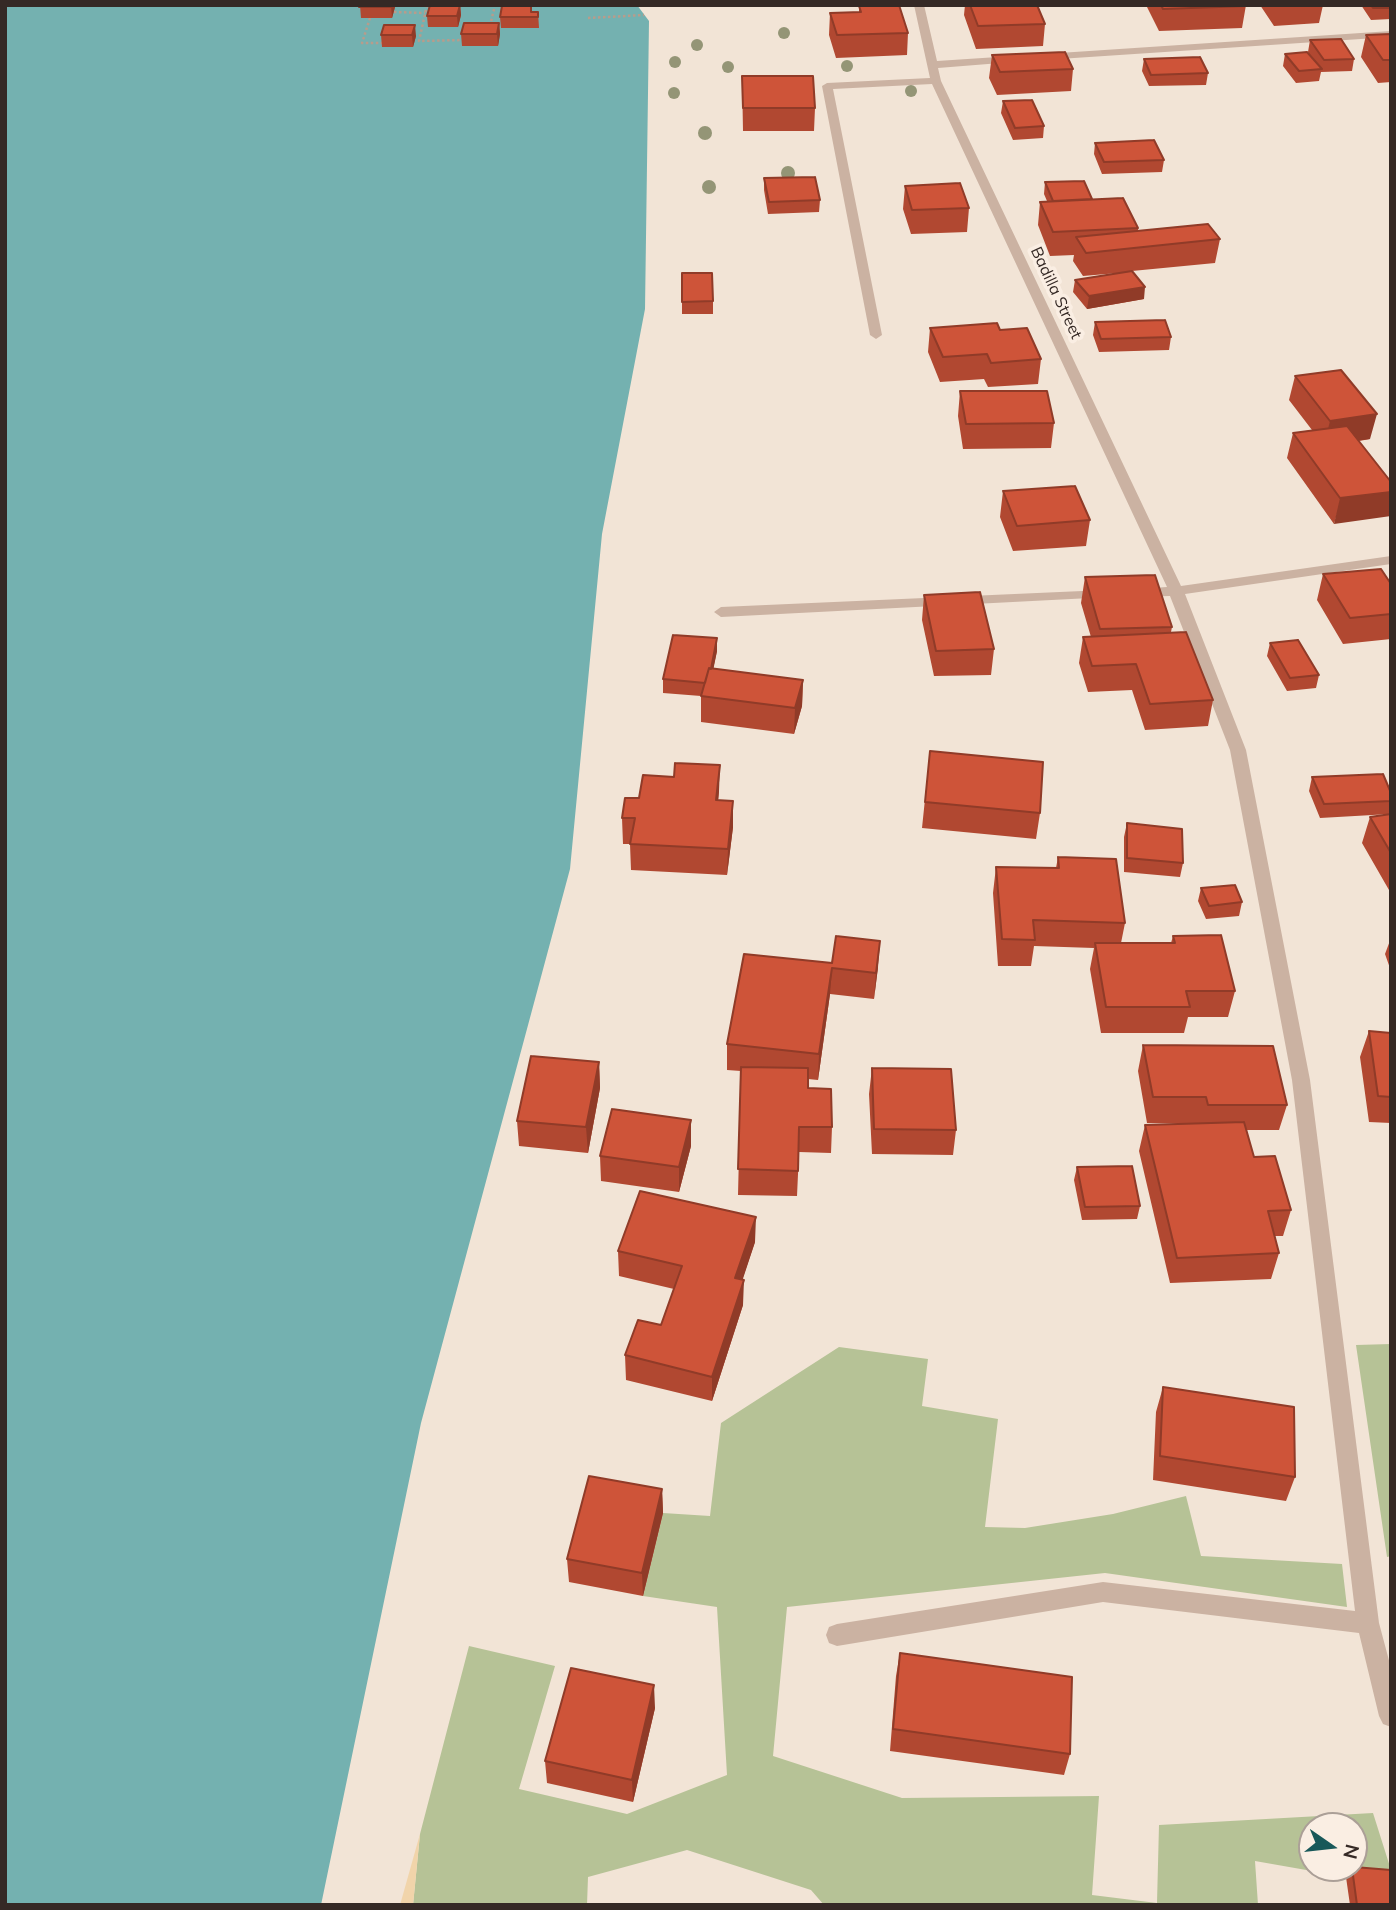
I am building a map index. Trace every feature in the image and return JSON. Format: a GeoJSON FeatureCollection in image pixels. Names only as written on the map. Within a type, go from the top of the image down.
{"type":"FeatureCollection","features":[{"type":"Feature","properties":{"kind":"street","name":"Badilla Street"},"geometry":{"type":"LineString","coordinates":[[919,5],[936,81],[1176,591],[1238,750],[1301,1080],[1368,1623],[1391,1716]]}},
{"type":"Feature","properties":{"kind":"street"},"geometry":{"type":"LineString","coordinates":[[932,65],[1391,34]]}},
{"type":"Feature","properties":{"kind":"street"},"geometry":{"type":"LineString","coordinates":[[876,335],[827,86],[936,81]]}},
{"type":"Feature","properties":{"kind":"street"},"geometry":{"type":"LineString","coordinates":[[721,612],[1176,591],[1391,560]]}},
{"type":"Feature","properties":{"kind":"street"},"geometry":{"type":"LineString","coordinates":[[837,1635],[1103,1592],[1368,1623]]}},
{"type":"Feature","properties":{"kind":"path"},"geometry":{"type":"LineString","coordinates":[[427,5],[417,41],[463,40]]}},
{"type":"Feature","properties":{"kind":"path"},"geometry":{"type":"LineString","coordinates":[[488,34],[495,5]]}},
{"type":"Feature","properties":{"kind":"path"},"geometry":{"type":"LineString","coordinates":[[394,12],[425,13]]}},
{"type":"Feature","properties":{"kind":"path"},"geometry":{"type":"LineString","coordinates":[[588,18],[644,15]]}},
{"type":"Feature","properties":{"kind":"path"},"geometry":{"type":"LineString","coordinates":[[370,18],[362,43],[383,43]]}},
{"type":"Feature","properties":{"kind":"green space"},"geometry":{"type":"Polygon","coordinates":[[[1391,1344],[1391,1556],[1387,1557],[1356,1345],[1391,1344]]]}},
{"type":"Feature","properties":{"kind":"green space"},"geometry":{"type":"Polygon","coordinates":[[[839,1347],[928,1359],[922,1406],[998,1419],[985,1527],[1025,1528],[1113,1514],[1186,1496],[1201,1556],[1342,1564],[1347,1607],[1105,1573],[787,1607],[773,1756],[902,1798],[1099,1796],[1092,1895],[1157,1903],[1159,1825],[1298,1817],[1298,1869],[1255,1861],[1258,1905],[824,1905],[811,1890],[687,1850],[588,1877],[587,1905],[413,1905],[420,1834],[469,1646],[555,1666],[519,1789],[627,1814],[727,1775],[717,1607],[643,1596],[663,1513],[710,1516],[721,1423],[839,1347]]]}},
{"type":"Feature","properties":{"kind":"green space"},"geometry":{"type":"Polygon","coordinates":[[[1368,1813],[1373,1813],[1391,1870],[1391,1881],[1368,1879],[1368,1813]]]}},
{"type":"Feature","properties":{"kind":"sand"},"geometry":{"type":"Polygon","coordinates":[[[420,1834],[413,1905],[400,1905],[420,1834]]]}},
{"type":"Feature","properties":{"kind":"water"},"geometry":{"type":"Polygon","coordinates":[[[5,5],[637,5],[649,21],[645,309],[602,534],[570,869],[421,1423],[321,1905],[5,1905],[5,5]]]}},
{"type":"Feature","properties":{"kind":"building"},"geometry":{"type":"Polygon","coordinates":[[[391,5],[391,7],[359,7],[391,5]]]}},
{"type":"Feature","properties":{"kind":"building"},"geometry":{"type":"Polygon","coordinates":[[[430,5],[460,5],[457,16],[427,16],[430,5]]]}},
{"type":"Feature","properties":{"kind":"building"},"geometry":{"type":"Polygon","coordinates":[[[899,5],[908,33],[837,35],[830,13],[861,12],[859,6],[899,5]]]}},
{"type":"Feature","properties":{"kind":"building"},"geometry":{"type":"Polygon","coordinates":[[[970,5],[1037,5],[1045,24],[978,26],[970,5]]]}},
{"type":"Feature","properties":{"kind":"building"},"geometry":{"type":"Polygon","coordinates":[[[1161,5],[1246,5],[1246,6],[1163,9],[1161,5]]]}},
{"type":"Feature","properties":{"kind":"building"},"geometry":{"type":"Polygon","coordinates":[[[1371,5],[1391,5],[1391,8],[1373,8],[1371,5]]]}},
{"type":"Feature","properties":{"kind":"building"},"geometry":{"type":"Polygon","coordinates":[[[502,6],[531,6],[531,12],[538,12],[538,17],[500,17],[502,6]]]}},
{"type":"Feature","properties":{"kind":"building"},"geometry":{"type":"Polygon","coordinates":[[[464,23],[499,23],[497,34],[461,34],[464,23]]]}},
{"type":"Feature","properties":{"kind":"building"},"geometry":{"type":"Polygon","coordinates":[[[384,25],[415,25],[412,35],[381,35],[384,25]]]}},
{"type":"Feature","properties":{"kind":"building"},"geometry":{"type":"Polygon","coordinates":[[[1391,34],[1391,60],[1383,60],[1366,35],[1391,34]]]}},
{"type":"Feature","properties":{"kind":"building"},"geometry":{"type":"Polygon","coordinates":[[[1341,39],[1354,59],[1324,60],[1310,40],[1341,39]]]}},
{"type":"Feature","properties":{"kind":"building"},"geometry":{"type":"Polygon","coordinates":[[[1065,52],[1073,69],[1000,72],[992,55],[1065,52]]]}},
{"type":"Feature","properties":{"kind":"building"},"geometry":{"type":"Polygon","coordinates":[[[1307,52],[1322,69],[1299,71],[1285,54],[1307,52]]]}},
{"type":"Feature","properties":{"kind":"building"},"geometry":{"type":"Polygon","coordinates":[[[1200,57],[1208,73],[1151,75],[1144,59],[1200,57]]]}},
{"type":"Feature","properties":{"kind":"building"},"geometry":{"type":"Polygon","coordinates":[[[742,76],[813,76],[815,108],[743,108],[742,76]]]}},
{"type":"Feature","properties":{"kind":"building"},"geometry":{"type":"Polygon","coordinates":[[[1032,100],[1044,126],[1015,128],[1003,101],[1032,100]]]}},
{"type":"Feature","properties":{"kind":"building"},"geometry":{"type":"Polygon","coordinates":[[[1154,140],[1164,160],[1104,162],[1095,143],[1154,140]]]}},
{"type":"Feature","properties":{"kind":"building"},"geometry":{"type":"Polygon","coordinates":[[[815,177],[820,200],[769,202],[764,178],[815,177]]]}},
{"type":"Feature","properties":{"kind":"building"},"geometry":{"type":"Polygon","coordinates":[[[1084,181],[1092,199],[1053,201],[1045,182],[1084,181]]]}},
{"type":"Feature","properties":{"kind":"building"},"geometry":{"type":"Polygon","coordinates":[[[960,183],[969,208],[912,210],[905,186],[960,183]]]}},
{"type":"Feature","properties":{"kind":"building"},"geometry":{"type":"Polygon","coordinates":[[[1123,198],[1138,228],[1053,232],[1040,202],[1123,198]]]}},
{"type":"Feature","properties":{"kind":"building"},"geometry":{"type":"Polygon","coordinates":[[[1208,224],[1220,239],[1086,253],[1076,237],[1208,224]]]}},
{"type":"Feature","properties":{"kind":"building"},"geometry":{"type":"Polygon","coordinates":[[[1132,271],[1145,287],[1089,296],[1075,280],[1132,271]]]}},
{"type":"Feature","properties":{"kind":"building"},"geometry":{"type":"Polygon","coordinates":[[[682,273],[712,273],[713,301],[682,302],[682,273]]]}},
{"type":"Feature","properties":{"kind":"building"},"geometry":{"type":"Polygon","coordinates":[[[1165,320],[1171,337],[1101,339],[1095,322],[1165,320]]]}},
{"type":"Feature","properties":{"kind":"building"},"geometry":{"type":"Polygon","coordinates":[[[997,323],[1000,330],[1027,328],[1041,359],[991,363],[987,354],[943,357],[930,328],[997,323]]]}},
{"type":"Feature","properties":{"kind":"building"},"geometry":{"type":"Polygon","coordinates":[[[1341,370],[1377,414],[1330,421],[1295,376],[1341,370]]]}},
{"type":"Feature","properties":{"kind":"building"},"geometry":{"type":"Polygon","coordinates":[[[960,391],[1047,391],[1054,423],[966,424],[960,391]]]}},
{"type":"Feature","properties":{"kind":"building"},"geometry":{"type":"Polygon","coordinates":[[[1347,426],[1391,482],[1391,492],[1340,498],[1293,433],[1347,426]]]}},
{"type":"Feature","properties":{"kind":"building"},"geometry":{"type":"Polygon","coordinates":[[[1075,486],[1090,520],[1017,526],[1003,491],[1075,486]]]}},
{"type":"Feature","properties":{"kind":"building"},"geometry":{"type":"Polygon","coordinates":[[[1381,569],[1391,584],[1391,614],[1350,618],[1323,574],[1381,569]]]}},
{"type":"Feature","properties":{"kind":"building"},"geometry":{"type":"Polygon","coordinates":[[[1155,575],[1172,627],[1100,629],[1085,577],[1155,575]]]}},
{"type":"Feature","properties":{"kind":"building"},"geometry":{"type":"Polygon","coordinates":[[[980,592],[994,649],[936,651],[924,595],[980,592]]]}},
{"type":"Feature","properties":{"kind":"building"},"geometry":{"type":"Polygon","coordinates":[[[1186,632],[1213,700],[1150,704],[1136,664],[1092,666],[1083,637],[1186,632]]]}},
{"type":"Feature","properties":{"kind":"building"},"geometry":{"type":"Polygon","coordinates":[[[673,635],[717,638],[711,669],[709,668],[705,683],[663,679],[673,635]]]}},
{"type":"Feature","properties":{"kind":"building"},"geometry":{"type":"Polygon","coordinates":[[[1298,640],[1319,675],[1290,678],[1270,643],[1298,640]]]}},
{"type":"Feature","properties":{"kind":"building"},"geometry":{"type":"Polygon","coordinates":[[[709,668],[803,680],[795,708],[701,696],[709,668]]]}},
{"type":"Feature","properties":{"kind":"building"},"geometry":{"type":"Polygon","coordinates":[[[930,751],[1043,762],[1040,813],[925,802],[930,751]]]}},
{"type":"Feature","properties":{"kind":"building"},"geometry":{"type":"Polygon","coordinates":[[[675,763],[720,765],[716,800],[733,801],[728,849],[630,844],[635,818],[622,818],[625,798],[639,798],[643,775],[674,777],[675,763]]]}},
{"type":"Feature","properties":{"kind":"building"},"geometry":{"type":"Polygon","coordinates":[[[1383,774],[1391,793],[1391,801],[1324,804],[1312,777],[1383,774]]]}},
{"type":"Feature","properties":{"kind":"building"},"geometry":{"type":"Polygon","coordinates":[[[1391,814],[1391,853],[1370,817],[1391,814]]]}},
{"type":"Feature","properties":{"kind":"building"},"geometry":{"type":"Polygon","coordinates":[[[1127,823],[1182,829],[1183,863],[1127,858],[1127,823]]]}},
{"type":"Feature","properties":{"kind":"building"},"geometry":{"type":"Polygon","coordinates":[[[1058,857],[1116,859],[1125,923],[1033,920],[1035,940],[1002,939],[996,867],[1059,868],[1058,857]]]}},
{"type":"Feature","properties":{"kind":"building"},"geometry":{"type":"Polygon","coordinates":[[[1235,885],[1242,902],[1209,906],[1201,888],[1235,885]]]}},
{"type":"Feature","properties":{"kind":"building"},"geometry":{"type":"Polygon","coordinates":[[[1221,935],[1235,991],[1186,991],[1190,1007],[1106,1007],[1095,943],[1175,943],[1173,936],[1221,935]]]}},
{"type":"Feature","properties":{"kind":"building"},"geometry":{"type":"Polygon","coordinates":[[[836,936],[880,941],[876,973],[832,968],[819,1054],[727,1044],[744,954],[832,963],[836,936]]]}},
{"type":"Feature","properties":{"kind":"building"},"geometry":{"type":"Polygon","coordinates":[[[1369,1031],[1391,1033],[1391,1097],[1378,1096],[1369,1031]]]}},
{"type":"Feature","properties":{"kind":"building"},"geometry":{"type":"Polygon","coordinates":[[[1143,1045],[1273,1046],[1287,1105],[1208,1105],[1206,1097],[1153,1097],[1143,1045]]]}},
{"type":"Feature","properties":{"kind":"building"},"geometry":{"type":"Polygon","coordinates":[[[531,1056],[599,1062],[586,1127],[517,1121],[531,1056]]]}},
{"type":"Feature","properties":{"kind":"building"},"geometry":{"type":"Polygon","coordinates":[[[741,1067],[808,1068],[808,1088],[831,1089],[832,1127],[799,1127],[798,1171],[738,1169],[741,1067]]]}},
{"type":"Feature","properties":{"kind":"building"},"geometry":{"type":"Polygon","coordinates":[[[872,1068],[951,1069],[956,1130],[874,1129],[872,1068]]]}},
{"type":"Feature","properties":{"kind":"building"},"geometry":{"type":"Polygon","coordinates":[[[612,1109],[691,1120],[679,1167],[600,1156],[612,1109]]]}},
{"type":"Feature","properties":{"kind":"building"},"geometry":{"type":"Polygon","coordinates":[[[1244,1122],[1254,1157],[1275,1156],[1291,1210],[1268,1211],[1279,1253],[1177,1258],[1145,1125],[1244,1122]]]}},
{"type":"Feature","properties":{"kind":"building"},"geometry":{"type":"Polygon","coordinates":[[[1132,1166],[1140,1206],[1085,1207],[1077,1167],[1132,1166]]]}},
{"type":"Feature","properties":{"kind":"building"},"geometry":{"type":"Polygon","coordinates":[[[640,1191],[756,1217],[735,1278],[744,1280],[712,1377],[625,1355],[638,1320],[661,1325],[682,1266],[618,1251],[640,1191]]]}},
{"type":"Feature","properties":{"kind":"building"},"geometry":{"type":"Polygon","coordinates":[[[1163,1387],[1294,1407],[1295,1477],[1160,1456],[1163,1387]]]}},
{"type":"Feature","properties":{"kind":"building"},"geometry":{"type":"Polygon","coordinates":[[[589,1476],[662,1489],[642,1573],[567,1559],[589,1476]]]}},
{"type":"Feature","properties":{"kind":"building"},"geometry":{"type":"Polygon","coordinates":[[[900,1653],[1072,1677],[1070,1754],[893,1729],[900,1653]]]}},
{"type":"Feature","properties":{"kind":"building"},"geometry":{"type":"Polygon","coordinates":[[[571,1668],[654,1685],[632,1780],[545,1761],[571,1668]]]}},
{"type":"Feature","properties":{"kind":"building"},"geometry":{"type":"Polygon","coordinates":[[[1368,1868],[1391,1870],[1391,1905],[1357,1905],[1354,1882],[1368,1882],[1368,1868]]]}}]}
